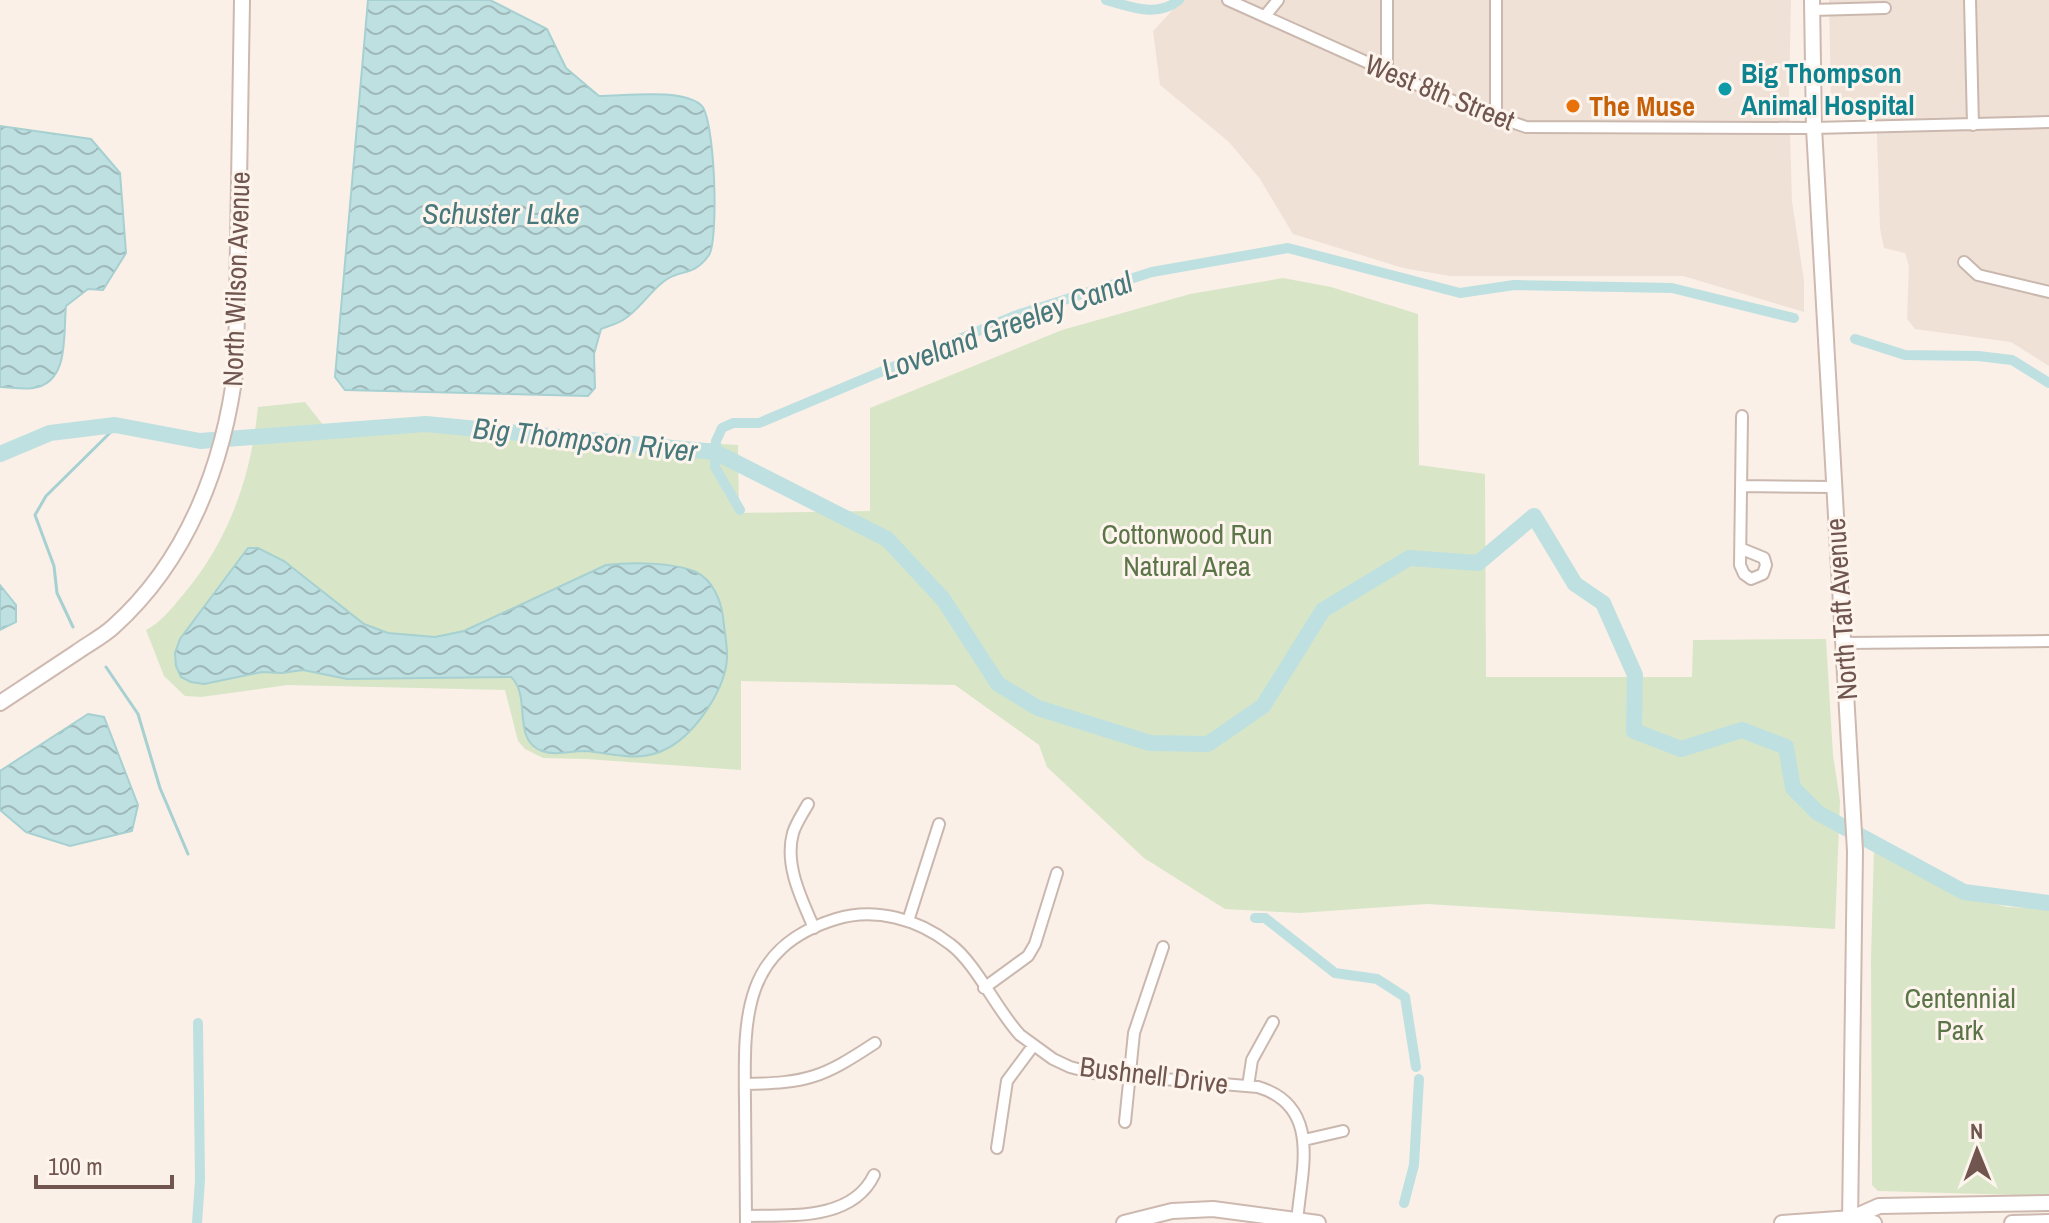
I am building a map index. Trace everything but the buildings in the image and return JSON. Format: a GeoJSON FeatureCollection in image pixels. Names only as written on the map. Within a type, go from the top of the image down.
{"type":"FeatureCollection","features":[{"type":"Feature","properties":{"kind":"main road","name":"North Wilson Avenue"},"geometry":{"type":"LineString","coordinates":[[0,703],[120,620],[178,549],[215,471],[231,404],[237,351],[242,0]]}},
{"type":"Feature","properties":{"kind":"main road","name":"North Taft Avenue"},"geometry":{"type":"LineString","coordinates":[[1812,5],[1814,128],[1855,851],[1852,1221]]}},
{"type":"Feature","properties":{"kind":"main road"},"geometry":{"type":"LineString","coordinates":[[1852,1221],[1879,1206],[2049,1203]]}},
{"type":"Feature","properties":{"kind":"main road"},"geometry":{"type":"LineString","coordinates":[[1124,1223],[1172,1211],[1213,1209],[1318,1223]]}},
{"type":"Feature","properties":{"kind":"main road"},"geometry":{"type":"LineString","coordinates":[[2012,1223],[2049,1222]]}},
{"type":"Feature","properties":{"kind":"main road"},"geometry":{"type":"LineString","coordinates":[[1782,1223],[1874,1223]]}},
{"type":"Feature","properties":{"kind":"street","name":"West 8th Street"},"geometry":{"type":"LineString","coordinates":[[1228,0],[1496,118],[1526,127],[1814,128],[2049,122]]}},
{"type":"Feature","properties":{"kind":"street"},"geometry":{"type":"LineString","coordinates":[[1265,16],[1278,0]]}},
{"type":"Feature","properties":{"kind":"street"},"geometry":{"type":"LineString","coordinates":[[1387,0],[1387,71]]}},
{"type":"Feature","properties":{"kind":"street"},"geometry":{"type":"LineString","coordinates":[[1496,0],[1496,118]]}},
{"type":"Feature","properties":{"kind":"street"},"geometry":{"type":"LineString","coordinates":[[1970,0],[1973,125]]}},
{"type":"Feature","properties":{"kind":"street"},"geometry":{"type":"LineString","coordinates":[[1812,5],[1885,8]]}},
{"type":"Feature","properties":{"kind":"street"},"geometry":{"type":"LineString","coordinates":[[1964,262],[1978,275],[2049,292]]}},
{"type":"Feature","properties":{"kind":"street"},"geometry":{"type":"LineString","coordinates":[[1742,416],[1742,549]]}},
{"type":"Feature","properties":{"kind":"street"},"geometry":{"type":"LineString","coordinates":[[1742,486],[1833,487]]}},
{"type":"Feature","properties":{"kind":"street"},"geometry":{"type":"LineString","coordinates":[[1845,643],[2049,641]]}},
{"type":"Feature","properties":{"kind":"street"},"geometry":{"type":"LineString","coordinates":[[808,804],[793,831],[791,858],[799,893],[814,928]]}},
{"type":"Feature","properties":{"kind":"street"},"geometry":{"type":"LineString","coordinates":[[908,921],[939,824]]}},
{"type":"Feature","properties":{"kind":"street"},"geometry":{"type":"LineString","coordinates":[[984,988],[1028,956],[1035,944],[1057,873]]}},
{"type":"Feature","properties":{"kind":"street","name":"Bushnell Drive"},"geometry":{"type":"LineString","coordinates":[[746,1220],[744,1028],[751,996],[775,957],[796,938],[839,918],[879,914],[918,924],[953,945],[1013,1027],[1033,1046],[1070,1067],[1093,1073],[1265,1089],[1286,1103],[1295,1115],[1304,1140]]}},
{"type":"Feature","properties":{"kind":"street"},"geometry":{"type":"LineString","coordinates":[[1125,1122],[1134,1033],[1163,947]]}},
{"type":"Feature","properties":{"kind":"street"},"geometry":{"type":"LineString","coordinates":[[1248,1086],[1252,1060],[1273,1022]]}},
{"type":"Feature","properties":{"kind":"street"},"geometry":{"type":"LineString","coordinates":[[745,1084],[790,1082],[817,1076],[839,1067],[875,1043]]}},
{"type":"Feature","properties":{"kind":"street"},"geometry":{"type":"LineString","coordinates":[[997,1148],[1007,1081],[1033,1046]]}},
{"type":"Feature","properties":{"kind":"street"},"geometry":{"type":"LineString","coordinates":[[1297,1222],[1304,1140],[1343,1131]]}},
{"type":"Feature","properties":{"kind":"street"},"geometry":{"type":"LineString","coordinates":[[746,1220],[798,1215],[851,1203],[869,1186],[874,1175]]}},
{"type":"Feature","properties":{"kind":"shaded area"},"geometry":{"type":"Polygon","coordinates":[[[1182,0],[1791,0],[1789,98],[1792,201],[1804,281],[1804,312],[1683,276],[1450,276],[1403,268],[1293,234],[1260,179],[1229,142],[1160,85],[1153,31],[1182,0]]]}},
{"type":"Feature","properties":{"kind":"shaded area"},"geometry":{"type":"Polygon","coordinates":[[[1829,0],[2049,0],[2049,366],[2011,342],[1915,329],[1907,319],[1909,266],[1905,253],[1884,248],[1880,228],[1876,107],[1842,108],[1834,105],[1831,99],[1829,0]]]}},
{"type":"Feature","properties":{"kind":"green space","name":"Cottonwood Run Natural Area"},"geometry":{"type":"Polygon","coordinates":[[[1283,278],[1331,287],[1418,314],[1419,465],[1485,474],[1486,677],[1692,677],[1693,640],[1826,639],[1833,755],[1840,801],[1835,929],[1427,904],[1300,913],[1225,909],[1144,858],[1047,767],[1039,745],[955,685],[741,681],[741,770],[543,758],[525,749],[518,741],[505,690],[288,685],[201,697],[185,696],[164,676],[146,630],[182,596],[213,553],[225,530],[250,458],[258,407],[305,402],[328,431],[421,421],[738,445],[739,513],[870,511],[870,408],[1062,330],[1190,294],[1283,278]]]}},
{"type":"Feature","properties":{"kind":"green space","name":"Centennial Park"},"geometry":{"type":"Polygon","coordinates":[[[1874,848],[1954,893],[2007,907],[2049,909],[2049,1196],[1878,1191],[1872,1185],[1874,848]]]}},
{"type":"Feature","properties":{"kind":"water","name":"Schuster Lake"},"geometry":{"type":"Polygon","coordinates":[[[368,0],[490,0],[547,29],[566,68],[599,96],[680,96],[701,105],[706,114],[714,178],[714,226],[709,255],[692,270],[663,282],[623,320],[601,329],[594,354],[595,388],[588,396],[345,390],[335,377],[368,0]]]}},
{"type":"Feature","properties":{"kind":"water"},"geometry":{"type":"Polygon","coordinates":[[[0,126],[91,139],[120,173],[126,253],[103,290],[88,289],[66,306],[59,367],[45,384],[29,389],[0,387],[0,126]]]}},
{"type":"Feature","properties":{"kind":"water"},"geometry":{"type":"Polygon","coordinates":[[[248,548],[258,548],[284,561],[364,624],[388,633],[435,637],[464,631],[606,565],[676,566],[702,576],[718,598],[726,640],[726,667],[716,694],[689,731],[668,748],[637,757],[585,751],[542,751],[527,737],[520,695],[511,677],[347,679],[303,670],[262,672],[204,684],[191,682],[181,677],[176,666],[175,653],[180,639],[248,548]]]}},
{"type":"Feature","properties":{"kind":"water"},"geometry":{"type":"Polygon","coordinates":[[[0,585],[16,605],[16,622],[0,630],[0,585]]]}},
{"type":"Feature","properties":{"kind":"water"},"geometry":{"type":"Polygon","coordinates":[[[88,714],[104,717],[138,805],[132,831],[70,846],[26,832],[0,810],[0,771],[88,714]]]}},
{"type":"Feature","properties":{"kind":"waterway"},"geometry":{"type":"LineString","coordinates":[[1106,0],[1153,10],[1179,0]]}},
{"type":"Feature","properties":{"kind":"waterway","name":"Loveland Greeley Canal"},"geometry":{"type":"LineString","coordinates":[[740,510],[715,467],[716,441],[722,428],[733,423],[759,423],[1014,316],[1152,272],[1288,248],[1460,293],[1514,285],[1672,288],[1794,318]]}},
{"type":"Feature","properties":{"kind":"waterway","name":"Loveland Greeley Canal"},"geometry":{"type":"LineString","coordinates":[[1855,339],[1905,355],[1978,356],[2012,360],[2049,383]]}},
{"type":"Feature","properties":{"kind":"waterway","name":"Big Thompson River"},"geometry":{"type":"LineString","coordinates":[[0,454],[50,433],[115,425],[200,441],[426,424],[715,452],[887,539],[943,599],[998,684],[1038,708],[1150,743],[1208,744],[1263,706],[1323,610],[1409,558],[1478,563],[1534,516],[1575,584],[1603,603],[1635,675],[1634,731],[1681,749],[1742,730],[1786,747],[1793,788],[1818,813],[1964,892],[2049,903]]}},
{"type":"Feature","properties":{"kind":"waterway"},"geometry":{"type":"LineString","coordinates":[[73,627],[57,593],[54,566],[35,515],[46,496],[118,425]]}},
{"type":"Feature","properties":{"kind":"waterway"},"geometry":{"type":"LineString","coordinates":[[106,667],[138,714],[160,788],[188,854]]}},
{"type":"Feature","properties":{"kind":"waterway"},"geometry":{"type":"LineString","coordinates":[[1255,918],[1265,918],[1335,973],[1377,979],[1405,997],[1416,1067]]}},
{"type":"Feature","properties":{"kind":"waterway"},"geometry":{"type":"LineString","coordinates":[[197,1223],[200,1180],[198,1023]]}},
{"type":"Feature","properties":{"kind":"waterway"},"geometry":{"type":"LineString","coordinates":[[1404,1203],[1414,1165],[1419,1079]]}},
{"type":"Feature","properties":{"kind":"place","name":"Big Thompson Animal Hospital"},"geometry":{"type":"Point","coordinates":[1725,89]}},
{"type":"Feature","properties":{"kind":"place","name":"The Muse"},"geometry":{"type":"Point","coordinates":[1573,106]}}]}
